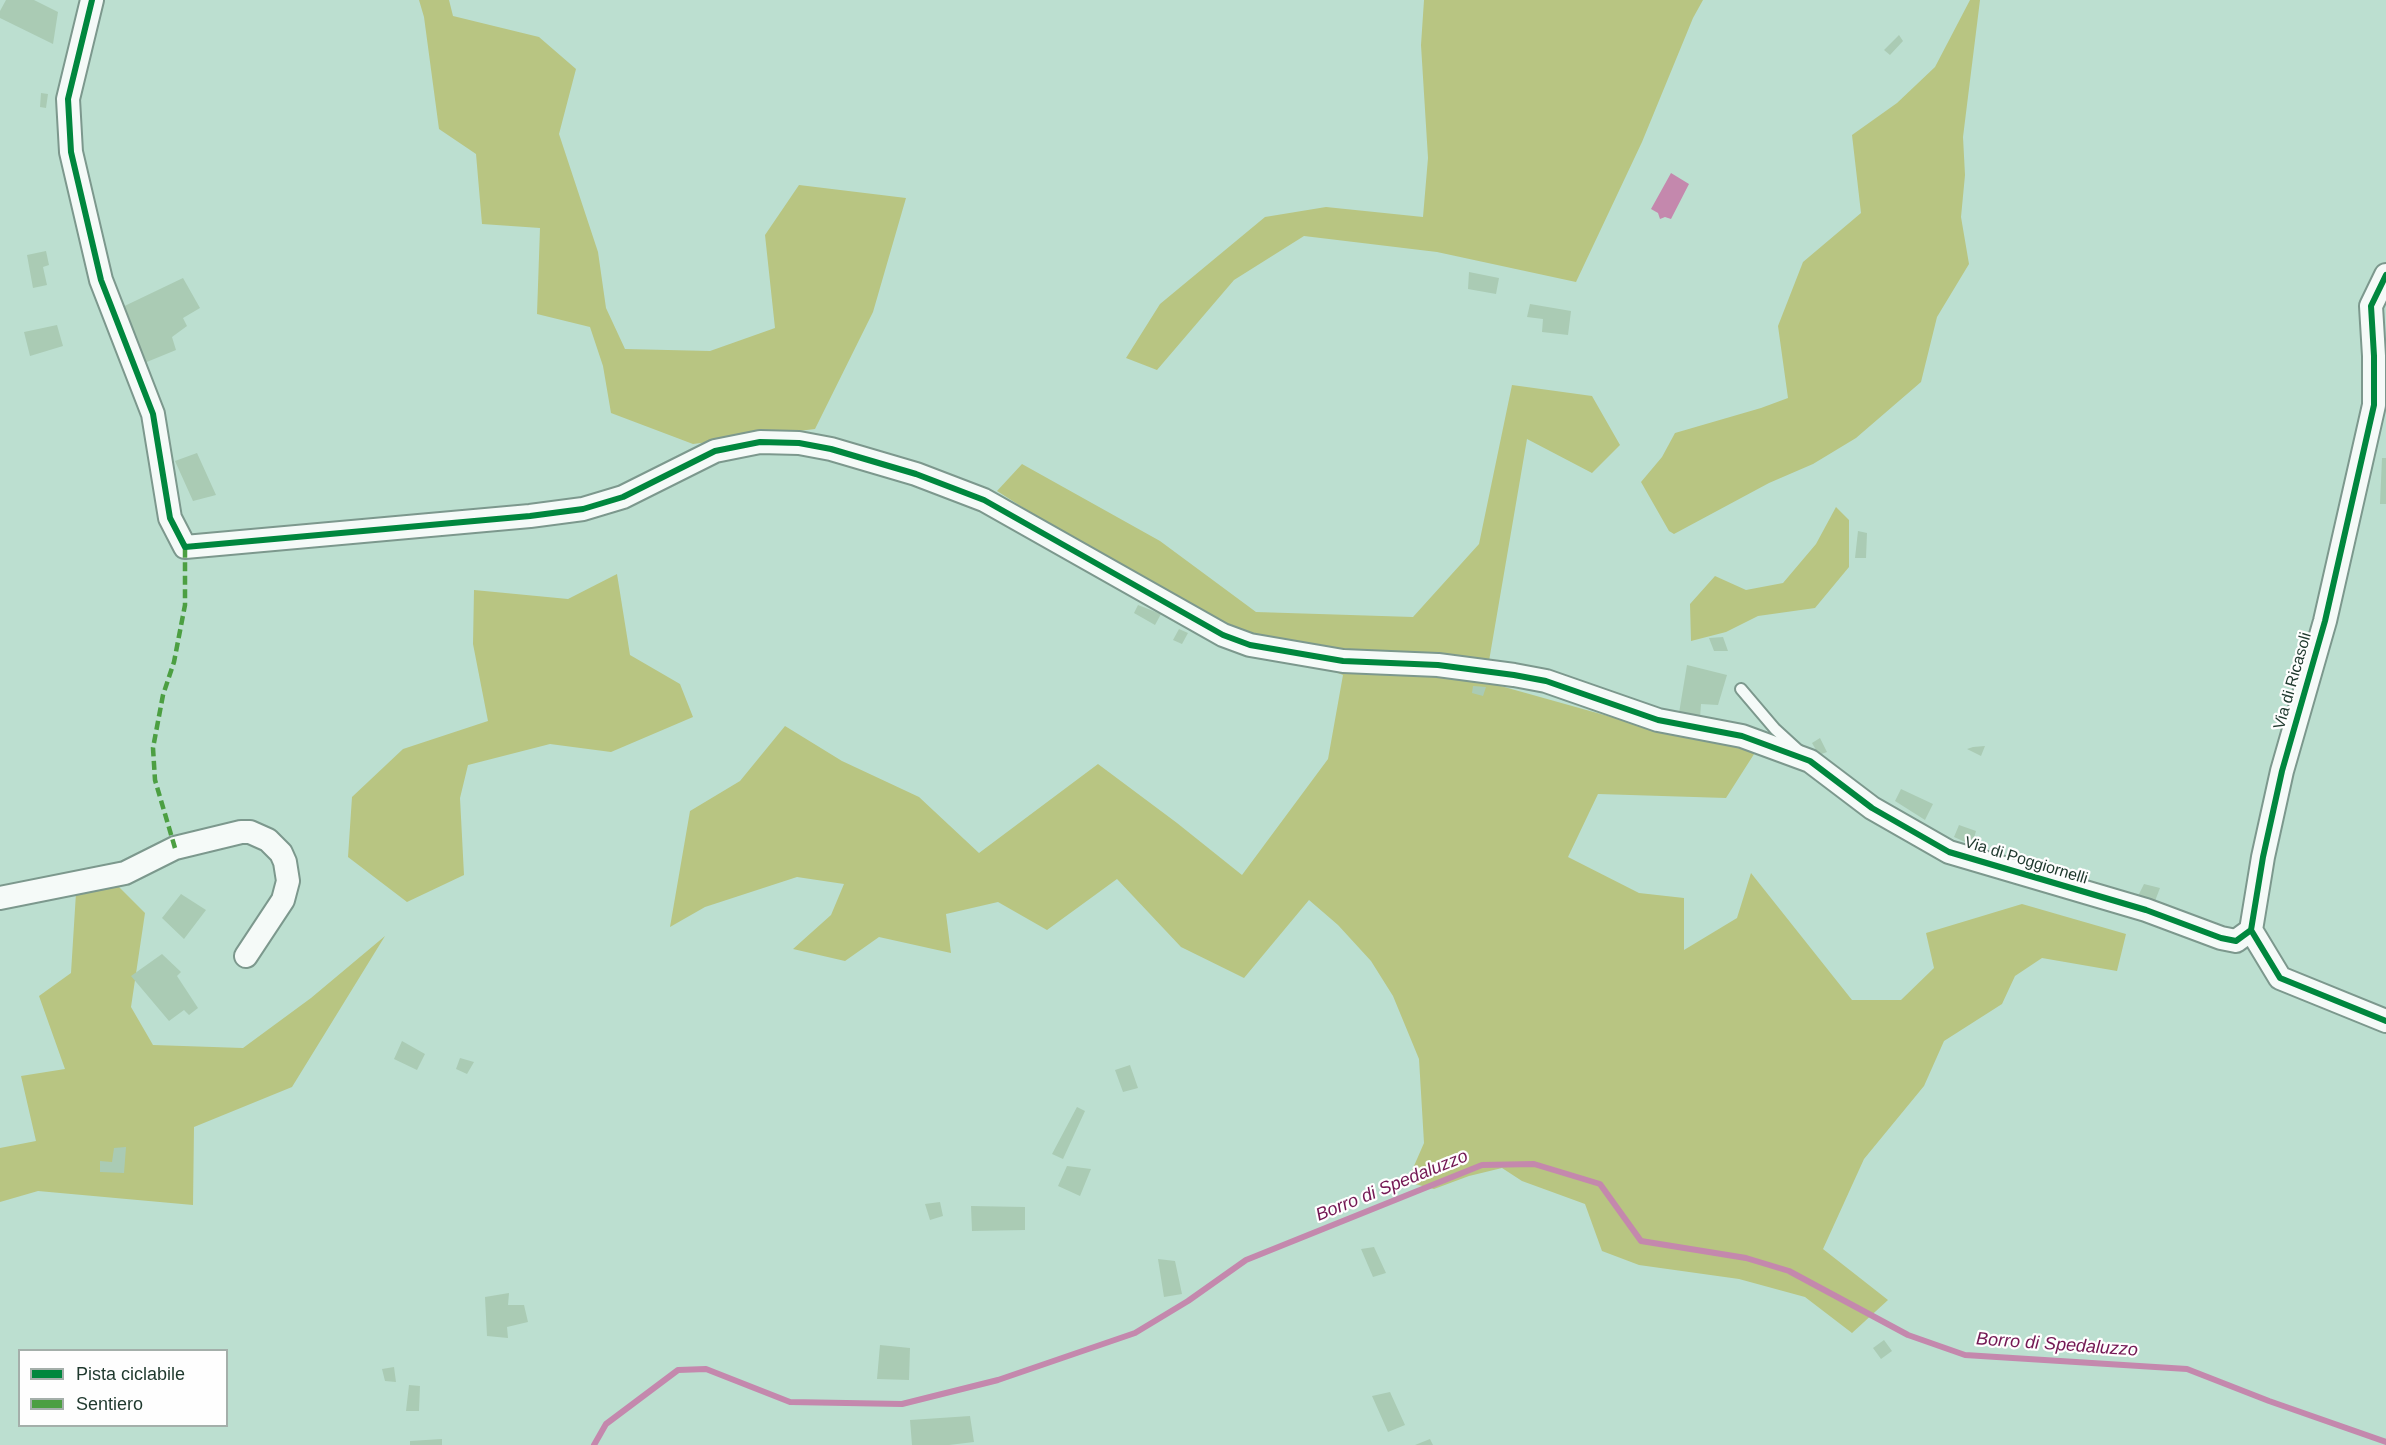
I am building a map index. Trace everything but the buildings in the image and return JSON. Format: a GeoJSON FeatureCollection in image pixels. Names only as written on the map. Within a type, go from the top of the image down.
{"type":"FeatureCollection","features":[{"type":"Feature","properties":{"kind":"street","name":"Via di Poggiornelli"},"geometry":{"type":"LineString","coordinates":[[92,0],[68,99],[71,152],[101,280],[153,414],[170,518],[185,547],[530,516],[583,509],[623,497],[715,451],[760,442],[799,442],[916,474],[984,500],[1223,635],[1250,645],[1343,661],[1438,665],[1546,681],[1658,720],[1742,736],[1810,761],[1872,808],[1949,852],[2146,910],[2222,938],[2236,941],[2252,930]]}},
{"type":"Feature","properties":{"kind":"street","name":"Via di Ricasoli"},"geometry":{"type":"LineString","coordinates":[[2252,930],[2263,856],[2282,771],[2325,621],[2374,405],[2371,306],[2386,274]]}},
{"type":"Feature","properties":{"kind":"street"},"geometry":{"type":"LineString","coordinates":[[0,898],[125,873],[175,848],[241,832],[250,832],[268,840],[281,853],[288,881],[283,900],[246,956]]}},
{"type":"Feature","properties":{"kind":"street"},"geometry":{"type":"LineString","coordinates":[[2252,930],[2280,978],[2386,1021]]}},
{"type":"Feature","properties":{"kind":"lane"},"geometry":{"type":"LineString","coordinates":[[1741,688],[1775,729],[1810,761]]}},
{"type":"Feature","properties":{"kind":"green space"},"geometry":{"type":"Polygon","coordinates":[[[419,0],[449,0],[453,16],[539,37],[576,69],[559,134],[598,252],[606,308],[625,349],[710,351],[775,328],[765,235],[799,185],[906,198],[873,312],[815,429],[693,444],[611,413],[603,366],[590,327],[537,314],[540,228],[482,224],[476,154],[439,129],[424,17],[419,0]]]}},
{"type":"Feature","properties":{"kind":"green space"},"geometry":{"type":"Polygon","coordinates":[[[1424,0],[1703,0],[1693,18],[1642,142],[1576,282],[1437,252],[1304,236],[1234,280],[1157,370],[1126,358],[1160,304],[1265,217],[1326,207],[1423,217],[1428,158],[1421,45],[1424,0]]]}},
{"type":"Feature","properties":{"kind":"green space"},"geometry":{"type":"Polygon","coordinates":[[[1970,0],[1980,0],[1963,137],[1965,175],[1961,217],[1969,264],[1937,317],[1921,382],[1856,438],[1813,464],[1769,483],[1674,534],[1669,531],[1641,482],[1662,457],[1675,433],[1788,398],[1778,326],[1803,262],[1861,213],[1852,135],[1897,103],[1935,67],[1970,0]]]}},
{"type":"Feature","properties":{"kind":"green space"},"geometry":{"type":"Polygon","coordinates":[[[1512,385],[1592,396],[1620,445],[1592,473],[1527,439],[1489,661],[1490,683],[1665,732],[1756,751],[1726,798],[1598,794],[1568,857],[1639,893],[1684,898],[1684,950],[1737,918],[1751,873],[1852,1000],[1901,1000],[1934,968],[1926,933],[2022,904],[2126,934],[2117,971],[2042,958],[2015,976],[2002,1004],[1944,1041],[1924,1086],[1864,1159],[1823,1249],[1888,1300],[1852,1333],[1805,1297],[1739,1279],[1639,1265],[1602,1251],[1585,1204],[1522,1181],[1502,1168],[1469,1176],[1434,1189],[1407,1182],[1424,1143],[1419,1059],[1393,996],[1371,961],[1338,925],[1309,900],[1244,978],[1181,947],[1117,879],[1047,930],[998,902],[946,914],[951,953],[879,937],[845,961],[793,949],[831,915],[844,884],[797,877],[705,907],[670,927],[690,811],[740,781],[785,726],[842,761],[919,797],[979,853],[1098,764],[1242,875],[1328,759],[1343,675],[1191,615],[997,491],[1022,464],[1160,541],[1256,612],[1413,617],[1479,544],[1512,385]]]}},
{"type":"Feature","properties":{"kind":"green space"},"geometry":{"type":"Polygon","coordinates":[[[1836,507],[1849,520],[1849,567],[1815,608],[1758,616],[1726,632],[1691,641],[1690,604],[1715,576],[1746,590],[1783,583],[1816,544],[1836,507]]]}},
{"type":"Feature","properties":{"kind":"green space"},"geometry":{"type":"Polygon","coordinates":[[[617,574],[630,655],[680,684],[693,717],[611,752],[550,744],[468,765],[460,798],[464,875],[407,902],[348,857],[352,797],[403,749],[488,721],[473,644],[474,590],[568,599],[617,574]]]}},
{"type":"Feature","properties":{"kind":"green space"},"geometry":{"type":"Polygon","coordinates":[[[115,883],[145,913],[131,1007],[153,1045],[243,1048],[311,998],[385,936],[292,1087],[194,1127],[193,1205],[38,1191],[0,1202],[0,1148],[36,1141],[21,1076],[65,1069],[39,996],[71,973],[76,893],[115,883]]]}},
{"type":"Feature","properties":{"kind":"shaded area"},"geometry":{"type":"Polygon","coordinates":[[[1671,173],[1689,184],[1671,219],[1665,217],[1660,219],[1658,213],[1651,209],[1671,173]]]}},
{"type":"Feature","properties":{"kind":"waterway","name":"Borro di Spedaluzzo"},"geometry":{"type":"LineString","coordinates":[[594,1445],[606,1424],[678,1370],[706,1369],[790,1402],[902,1404],[998,1380],[1135,1333],[1188,1301],[1246,1260],[1482,1165],[1534,1164],[1600,1184],[1641,1241],[1746,1258],[1789,1271],[1908,1335],[1965,1355],[2187,1369],[2269,1401],[2386,1442]]}},
{"type":"Feature","properties":{"kind":"marked path"},"geometry":{"type":"LineString","coordinates":[[175,848],[155,780],[153,748],[163,695],[174,662],[185,605],[185,547]]}},
{"type":"Feature","properties":{"kind":"cycle path"},"geometry":{"type":"LineString","coordinates":[[92,0],[68,99],[71,152],[101,280],[153,414],[170,518],[185,547],[530,516],[583,509],[623,497],[715,451],[760,442],[799,443],[831,449],[916,474],[984,500],[1223,635],[1250,645],[1343,661],[1438,665],[1514,675],[1546,681],[1658,720],[1742,736],[1810,761],[1872,808],[1949,852],[2146,910],[2221,938],[2236,941],[2251,930]]}},
{"type":"Feature","properties":{"kind":"cycle path"},"geometry":{"type":"LineString","coordinates":[[2386,275],[2371,306],[2374,405],[2325,621],[2282,771],[2263,857],[2251,930],[2280,978],[2386,1021]]}}]}
